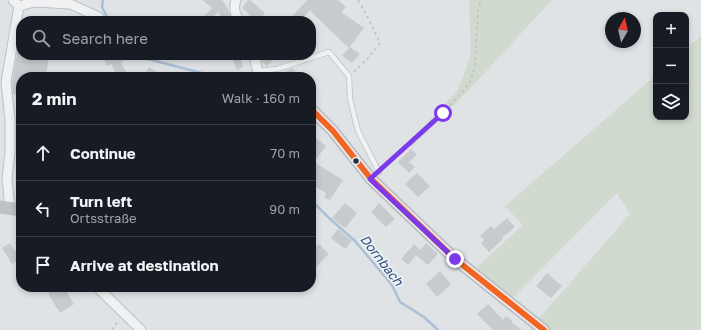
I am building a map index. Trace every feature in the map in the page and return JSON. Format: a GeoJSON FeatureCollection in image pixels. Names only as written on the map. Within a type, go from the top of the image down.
{"type":"FeatureCollection","features":[{"type":"Feature","properties":{"kind":"street"},"geometry":{"type":"LineString","coordinates":[[236,0],[235,12],[237,16]]}},
{"type":"Feature","properties":{"kind":"street"},"geometry":{"type":"LineString","coordinates":[[10,209],[7,178],[10,153],[10,119],[6,82],[16,3],[35,2],[70,4],[97,16]]}},
{"type":"Feature","properties":{"kind":"street"},"geometry":{"type":"LineString","coordinates":[[255,60],[258,72]]}},
{"type":"Feature","properties":{"kind":"street"},"geometry":{"type":"LineString","coordinates":[[316,114],[332,131],[370,179],[449,254],[544,330]]}},
{"type":"Feature","properties":{"kind":"street"},"geometry":{"type":"LineString","coordinates":[[102,292],[141,330]]}},
{"type":"Feature","properties":{"kind":"lane"},"geometry":{"type":"LineString","coordinates":[[316,56],[329,52],[349,76],[350,99],[358,131],[379,172]]}},
{"type":"Feature","properties":{"kind":"lane"},"geometry":{"type":"LineString","coordinates":[[266,72],[305,60]]}},
{"type":"Feature","properties":{"kind":"path"},"geometry":{"type":"LineString","coordinates":[[349,76],[368,58],[380,43],[358,0]]}},
{"type":"Feature","properties":{"kind":"path"},"geometry":{"type":"LineString","coordinates":[[379,172],[443,113],[470,83],[475,66],[478,11],[481,0]]}},
{"type":"Feature","properties":{"kind":"path"},"geometry":{"type":"LineString","coordinates":[[112,330],[124,313]]}},
{"type":"Feature","properties":{"kind":"shaded area"},"geometry":{"type":"Polygon","coordinates":[[[469,0],[552,0],[466,93],[412,147],[408,143],[458,90],[471,55],[469,0]]]}},
{"type":"Feature","properties":{"kind":"shaded area"},"geometry":{"type":"Polygon","coordinates":[[[701,36],[701,330],[529,330],[630,214],[617,193],[512,299],[477,267],[523,225],[505,206],[653,78],[653,120],[689,120],[689,46],[701,36]]]}},
{"type":"Feature","properties":{"kind":"building"},"geometry":{"type":"Polygon","coordinates":[[[202,0],[221,0],[224,2],[230,16],[220,16],[218,12],[214,16],[204,16],[212,8],[202,0]]]}},
{"type":"Feature","properties":{"kind":"building"},"geometry":{"type":"Polygon","coordinates":[[[248,0],[250,0],[265,13],[262,16],[251,16],[242,8],[248,0]]]}},
{"type":"Feature","properties":{"kind":"building"},"geometry":{"type":"Polygon","coordinates":[[[307,0],[338,0],[346,7],[341,12],[364,28],[349,48],[311,12],[311,9],[305,16],[293,16],[307,0]]]}},
{"type":"Feature","properties":{"kind":"building"},"geometry":{"type":"Polygon","coordinates":[[[350,47],[360,54],[352,63],[342,56],[350,47]]]}},
{"type":"Feature","properties":{"kind":"building"},"geometry":{"type":"Polygon","coordinates":[[[16,59],[16,60],[48,60],[47,72],[16,72],[16,95],[13,94],[12,82],[16,59]]]}},
{"type":"Feature","properties":{"kind":"building"},"geometry":{"type":"Polygon","coordinates":[[[104,60],[124,60],[121,63],[126,72],[115,72],[111,64],[107,66],[104,60]]]}},
{"type":"Feature","properties":{"kind":"building"},"geometry":{"type":"Polygon","coordinates":[[[233,60],[241,60],[243,67],[237,70],[233,60]]]}},
{"type":"Feature","properties":{"kind":"building"},"geometry":{"type":"Polygon","coordinates":[[[262,60],[273,60],[267,66],[262,60]]]}},
{"type":"Feature","properties":{"kind":"building"},"geometry":{"type":"Polygon","coordinates":[[[149,67],[157,72],[146,72],[149,67]]]}},
{"type":"Feature","properties":{"kind":"building"},"geometry":{"type":"Polygon","coordinates":[[[293,68],[296,72],[285,72],[293,68]]]}},
{"type":"Feature","properties":{"kind":"building"},"geometry":{"type":"Polygon","coordinates":[[[316,138],[326,146],[316,159],[316,138]]]}},
{"type":"Feature","properties":{"kind":"building"},"geometry":{"type":"Polygon","coordinates":[[[411,149],[417,155],[409,162],[415,167],[409,173],[398,162],[411,149]]]}},
{"type":"Feature","properties":{"kind":"building"},"geometry":{"type":"Polygon","coordinates":[[[316,163],[343,180],[330,200],[324,197],[326,193],[316,187],[316,163]]]}},
{"type":"Feature","properties":{"kind":"building"},"geometry":{"type":"Polygon","coordinates":[[[417,173],[430,186],[418,197],[405,184],[417,173]]]}},
{"type":"Feature","properties":{"kind":"building"},"geometry":{"type":"Polygon","coordinates":[[[345,203],[357,213],[345,228],[332,218],[345,203]]]}},
{"type":"Feature","properties":{"kind":"building"},"geometry":{"type":"Polygon","coordinates":[[[379,203],[395,219],[386,227],[371,212],[379,203]]]}},
{"type":"Feature","properties":{"kind":"building"},"geometry":{"type":"Polygon","coordinates":[[[507,218],[515,227],[489,252],[481,243],[484,240],[480,236],[491,226],[494,229],[507,218]]]}},
{"type":"Feature","properties":{"kind":"building"},"geometry":{"type":"Polygon","coordinates":[[[338,229],[352,241],[345,249],[331,238],[338,229]]]}},
{"type":"Feature","properties":{"kind":"building"},"geometry":{"type":"Polygon","coordinates":[[[10,243],[16,250],[16,261],[12,264],[2,248],[10,243]]]}},
{"type":"Feature","properties":{"kind":"building"},"geometry":{"type":"Polygon","coordinates":[[[426,243],[438,254],[428,265],[416,255],[408,265],[401,259],[414,244],[420,250],[426,243]]]}},
{"type":"Feature","properties":{"kind":"building"},"geometry":{"type":"Polygon","coordinates":[[[319,244],[329,254],[316,267],[316,247],[319,244]]]}},
{"type":"Feature","properties":{"kind":"building"},"geometry":{"type":"Polygon","coordinates":[[[440,271],[451,284],[437,297],[426,284],[440,271]]]}},
{"type":"Feature","properties":{"kind":"building"},"geometry":{"type":"Polygon","coordinates":[[[547,273],[562,286],[551,298],[536,286],[547,273]]]}},
{"type":"Feature","properties":{"kind":"building"},"geometry":{"type":"Polygon","coordinates":[[[48,292],[67,292],[74,304],[60,313],[48,292]]]}},
{"type":"Feature","properties":{"kind":"building"},"geometry":{"type":"Polygon","coordinates":[[[488,304],[503,320],[506,316],[512,320],[511,322],[522,330],[493,330],[477,314],[488,304]]]}},
{"type":"Feature","properties":{"kind":"waterway","name":"Dornbach"},"geometry":{"type":"LineString","coordinates":[[103,0],[102,7],[106,16]]}},
{"type":"Feature","properties":{"kind":"waterway","name":"Dornbach"},"geometry":{"type":"LineString","coordinates":[[152,60],[198,72]]}},
{"type":"Feature","properties":{"kind":"waterway","name":"Dornbach"},"geometry":{"type":"LineString","coordinates":[[316,205],[355,241],[392,285],[400,302],[424,317],[438,330]]}},
{"type":"Feature","properties":{"kind":"transit line"},"geometry":{"type":"LineString","coordinates":[[316,114],[333,131],[371,179],[455,259],[544,330]]}},
{"type":"Feature","properties":{"kind":"route"},"geometry":{"type":"LineString","coordinates":[[443,113],[370,179],[455,259]]}}]}
